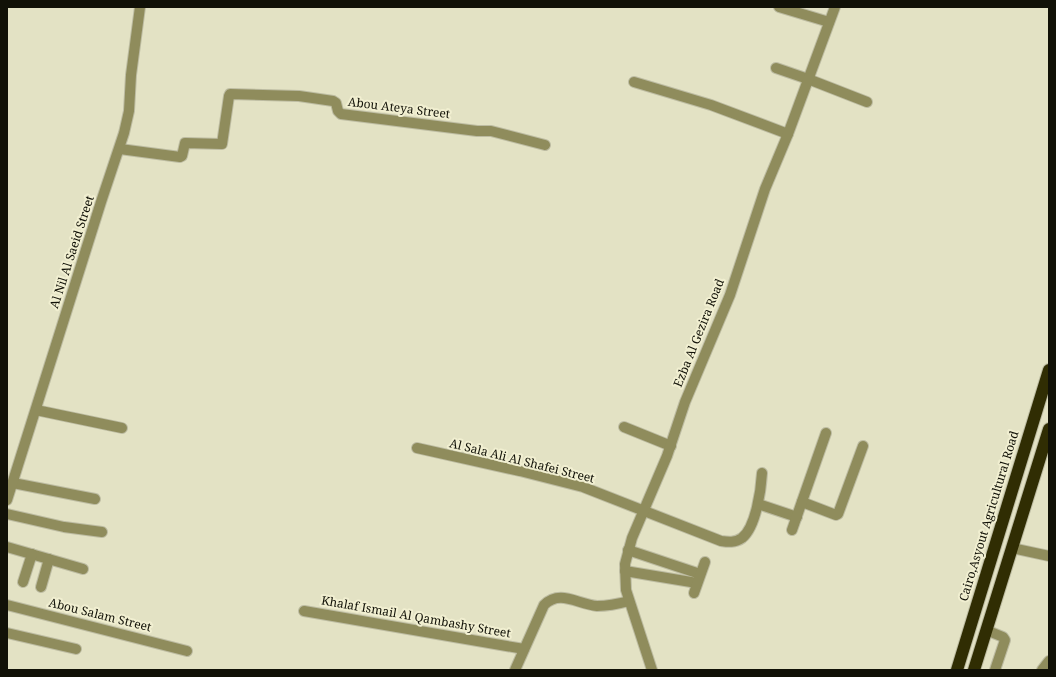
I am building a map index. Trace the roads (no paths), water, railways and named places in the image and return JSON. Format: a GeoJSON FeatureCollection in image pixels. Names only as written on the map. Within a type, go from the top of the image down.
{"type":"FeatureCollection","features":[{"type":"Feature","properties":{"kind":"highway","name":"Cairo,Asyout Agricultural Road"},"geometry":{"type":"LineString","coordinates":[[957,670],[1049,370]]}},
{"type":"Feature","properties":{"kind":"highway"},"geometry":{"type":"LineString","coordinates":[[974,670],[1049,429]]}},
{"type":"Feature","properties":{"kind":"highway"},"geometry":{"type":"LineString","coordinates":[[971,625],[986,630]]}},
{"type":"Feature","properties":{"kind":"street","name":"Al Nil Al Saeid Street"},"geometry":{"type":"LineString","coordinates":[[7,500],[99,209],[120,149],[129,111],[131,75],[140,7]]}},
{"type":"Feature","properties":{"kind":"street"},"geometry":{"type":"LineString","coordinates":[[779,7],[829,22]]}},
{"type":"Feature","properties":{"kind":"street","name":"Ezba Al Gezira Road"},"geometry":{"type":"LineString","coordinates":[[652,670],[626,590],[625,571],[628,550],[643,510],[671,446],[688,396],[730,295],[757,211],[788,134],[835,7]]}},
{"type":"Feature","properties":{"kind":"street"},"geometry":{"type":"LineString","coordinates":[[776,68],[867,102]]}},
{"type":"Feature","properties":{"kind":"street"},"geometry":{"type":"LineString","coordinates":[[634,82],[711,105],[788,134]]}},
{"type":"Feature","properties":{"kind":"street","name":"Abou Ateya Street"},"geometry":{"type":"LineString","coordinates":[[120,149],[180,157],[182,156],[185,143],[222,144],[230,94],[299,96],[336,103],[338,111],[341,114],[487,131],[545,145]]}},
{"type":"Feature","properties":{"kind":"street"},"geometry":{"type":"LineString","coordinates":[[36,410],[122,428]]}},
{"type":"Feature","properties":{"kind":"street"},"geometry":{"type":"LineString","coordinates":[[624,427],[671,446]]}},
{"type":"Feature","properties":{"kind":"street"},"geometry":{"type":"LineString","coordinates":[[792,530],[826,433]]}},
{"type":"Feature","properties":{"kind":"street"},"geometry":{"type":"LineString","coordinates":[[802,502],[836,515],[838,514],[863,446]]}},
{"type":"Feature","properties":{"kind":"street","name":"Al Sala Ali Al Shafei Street"},"geometry":{"type":"LineString","coordinates":[[417,448],[570,484],[643,510],[721,541],[728,542],[742,538],[753,519],[761,489],[762,473]]}},
{"type":"Feature","properties":{"kind":"street"},"geometry":{"type":"LineString","coordinates":[[13,483],[95,499]]}},
{"type":"Feature","properties":{"kind":"street"},"geometry":{"type":"LineString","coordinates":[[758,504],[797,517]]}},
{"type":"Feature","properties":{"kind":"street"},"geometry":{"type":"LineString","coordinates":[[7,514],[64,527],[102,532]]}},
{"type":"Feature","properties":{"kind":"street"},"geometry":{"type":"LineString","coordinates":[[7,547],[83,569]]}},
{"type":"Feature","properties":{"kind":"street"},"geometry":{"type":"LineString","coordinates":[[1012,548],[1049,556]]}},
{"type":"Feature","properties":{"kind":"street"},"geometry":{"type":"LineString","coordinates":[[628,550],[699,579]]}},
{"type":"Feature","properties":{"kind":"street"},"geometry":{"type":"LineString","coordinates":[[23,582],[32,554]]}},
{"type":"Feature","properties":{"kind":"street"},"geometry":{"type":"LineString","coordinates":[[41,587],[49,560]]}},
{"type":"Feature","properties":{"kind":"street"},"geometry":{"type":"LineString","coordinates":[[694,594],[705,562]]}},
{"type":"Feature","properties":{"kind":"street"},"geometry":{"type":"LineString","coordinates":[[625,571],[699,579]]}},
{"type":"Feature","properties":{"kind":"street"},"geometry":{"type":"LineString","coordinates":[[515,670],[544,605],[549,600],[556,597],[563,597],[584,604],[599,606],[614,605],[629,601]]}},
{"type":"Feature","properties":{"kind":"street","name":"Abou Salam Street"},"geometry":{"type":"LineString","coordinates":[[7,605],[187,651]]}},
{"type":"Feature","properties":{"kind":"street","name":"Khalaf Ismail Al Qambashy Street"},"geometry":{"type":"LineString","coordinates":[[304,611],[524,649]]}},
{"type":"Feature","properties":{"kind":"street"},"geometry":{"type":"LineString","coordinates":[[986,630],[1003,637],[1005,640],[995,670]]}},
{"type":"Feature","properties":{"kind":"street"},"geometry":{"type":"LineString","coordinates":[[7,633],[76,649]]}},
{"type":"Feature","properties":{"kind":"street"},"geometry":{"type":"LineString","coordinates":[[1042,670],[1049,661]]}}]}
